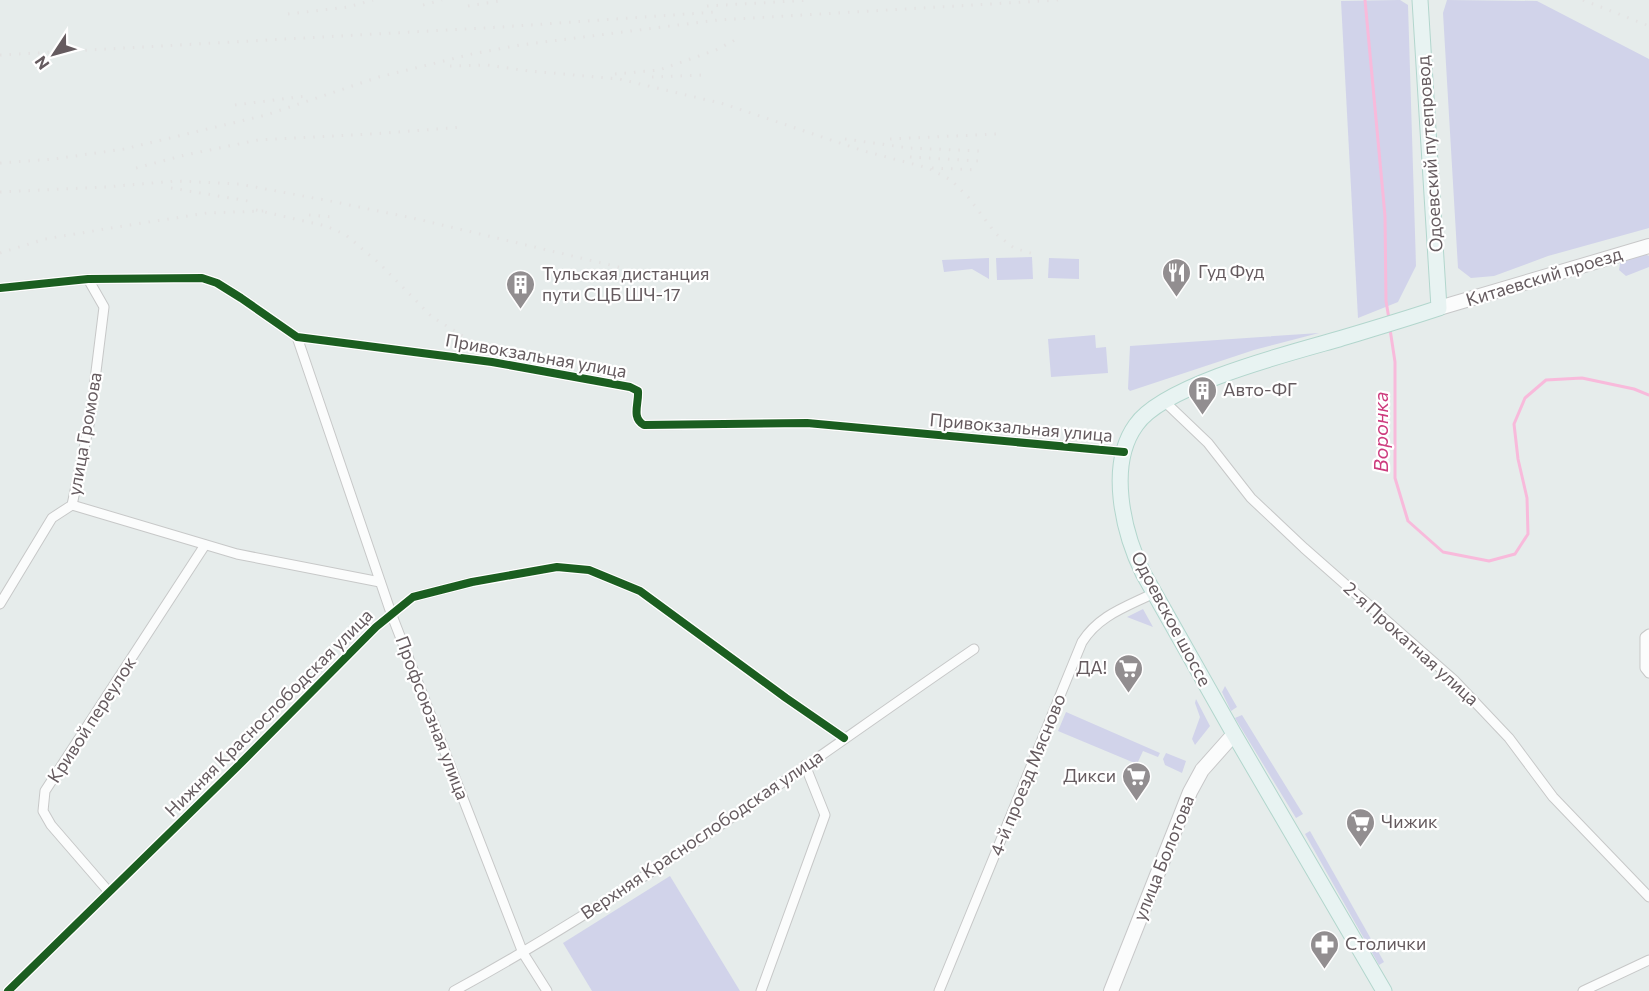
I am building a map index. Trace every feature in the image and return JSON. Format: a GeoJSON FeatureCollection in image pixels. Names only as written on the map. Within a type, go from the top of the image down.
{"type":"FeatureCollection","features":[{"type":"Feature","properties":{"kind":"main road","name":"Одоевский путепровод"},"geometry":{"type":"LineString","coordinates":[[1421,5],[1439,308]]}},
{"type":"Feature","properties":{"kind":"main road","name":"Одоевское шоссе"},"geometry":{"type":"LineString","coordinates":[[1384,991],[1234,735],[1132,551],[1120,480],[1124,452],[1135,426],[1144,415],[1163,400],[1189,388],[1274,358],[1439,308]]}},
{"type":"Feature","properties":{"kind":"street","name":"Китаевский проезд"},"geometry":{"type":"LineString","coordinates":[[1439,308],[1649,246]]}},
{"type":"Feature","properties":{"kind":"street","name":"Привокзальная улица"},"geometry":{"type":"LineString","coordinates":[[0,288],[88,279],[202,278],[217,283],[242,298],[297,337],[492,362],[630,387],[638,392],[636,418],[644,425],[807,423],[1124,452]]}},
{"type":"Feature","properties":{"kind":"street","name":"улица Громова"},"geometry":{"type":"LineString","coordinates":[[0,603],[52,518],[72,506],[90,420],[104,307],[88,279]]}},
{"type":"Feature","properties":{"kind":"street","name":"Профсоюзная улица"},"geometry":{"type":"LineString","coordinates":[[297,337],[391,613],[523,954],[547,991]]}},
{"type":"Feature","properties":{"kind":"street","name":"2-я Прокатная улица"},"geometry":{"type":"LineString","coordinates":[[1163,400],[1208,443],[1251,498],[1304,548],[1455,681],[1509,738],[1553,797],[1649,897]]}},
{"type":"Feature","properties":{"kind":"street"},"geometry":{"type":"LineString","coordinates":[[72,506],[237,554],[380,582]]}},
{"type":"Feature","properties":{"kind":"street","name":"Кривой переулок"},"geometry":{"type":"LineString","coordinates":[[109,891],[51,825],[43,811],[45,791],[205,545]]}},
{"type":"Feature","properties":{"kind":"street","name":"Нижняя Краснослободская улица"},"geometry":{"type":"LineString","coordinates":[[8,991],[391,613],[413,597],[472,582],[557,567],[589,570],[640,591],[844,738]]}},
{"type":"Feature","properties":{"kind":"street","name":"4-й проезд Мясново"},"geometry":{"type":"LineString","coordinates":[[939,991],[1082,642],[1095,624],[1103,618],[1154,593]]}},
{"type":"Feature","properties":{"kind":"street"},"geometry":{"type":"LineString","coordinates":[[1647,636],[1646,668],[1649,673]]}},
{"type":"Feature","properties":{"kind":"street","name":"Верхняя Краснослободская улица"},"geometry":{"type":"LineString","coordinates":[[454,991],[523,954],[607,901],[974,649]]}},
{"type":"Feature","properties":{"kind":"street","name":"улица Болотова"},"geometry":{"type":"LineString","coordinates":[[1111,991],[1190,792],[1202,770],[1234,735]]}},
{"type":"Feature","properties":{"kind":"street"},"geometry":{"type":"LineString","coordinates":[[761,991],[825,815],[805,765]]}},
{"type":"Feature","properties":{"kind":"street"},"geometry":{"type":"LineString","coordinates":[[1582,991],[1649,960]]}},
{"type":"Feature","properties":{"kind":"shaded area"},"geometry":{"type":"Polygon","coordinates":[[[1400,0],[1408,5],[1416,266],[1398,302],[1358,318],[1341,1],[1400,0]]]}},
{"type":"Feature","properties":{"kind":"shaded area"},"geometry":{"type":"Polygon","coordinates":[[[1447,0],[1537,1],[1649,59],[1649,228],[1548,256],[1494,276],[1471,278],[1458,268],[1443,13],[1447,0]]]}},
{"type":"Feature","properties":{"kind":"shaded area"},"geometry":{"type":"Polygon","coordinates":[[[1643,253],[1649,256],[1649,267],[1626,276],[1619,270],[1620,263],[1643,253]]]}},
{"type":"Feature","properties":{"kind":"shaded area"},"geometry":{"type":"Polygon","coordinates":[[[1032,257],[1033,279],[997,280],[996,258],[1032,257]]]}},
{"type":"Feature","properties":{"kind":"shaded area"},"geometry":{"type":"Polygon","coordinates":[[[989,258],[989,279],[972,269],[944,272],[942,260],[989,258]]]}},
{"type":"Feature","properties":{"kind":"shaded area"},"geometry":{"type":"Polygon","coordinates":[[[1049,258],[1079,259],[1079,279],[1048,278],[1049,258]]]}},
{"type":"Feature","properties":{"kind":"shaded area"},"geometry":{"type":"Polygon","coordinates":[[[1319,333],[1254,350],[1130,391],[1128,389],[1130,346],[1319,333]]]}},
{"type":"Feature","properties":{"kind":"shaded area"},"geometry":{"type":"Polygon","coordinates":[[[1095,335],[1096,348],[1106,347],[1108,373],[1051,377],[1048,339],[1095,335]]]}},
{"type":"Feature","properties":{"kind":"shaded area"},"geometry":{"type":"Polygon","coordinates":[[[1143,609],[1153,627],[1127,617],[1143,609]]]}},
{"type":"Feature","properties":{"kind":"shaded area"},"geometry":{"type":"Polygon","coordinates":[[[1225,686],[1237,707],[1231,711],[1222,692],[1225,686]]]}},
{"type":"Feature","properties":{"kind":"shaded area"},"geometry":{"type":"Polygon","coordinates":[[[1196,699],[1210,726],[1195,745],[1192,739],[1200,717],[1195,703],[1196,699]]]}},
{"type":"Feature","properties":{"kind":"shaded area"},"geometry":{"type":"Polygon","coordinates":[[[1066,712],[1160,753],[1158,757],[1143,751],[1137,764],[1058,731],[1066,712]]]}},
{"type":"Feature","properties":{"kind":"shaded area"},"geometry":{"type":"Polygon","coordinates":[[[1242,715],[1303,814],[1296,818],[1235,718],[1242,715]]]}},
{"type":"Feature","properties":{"kind":"shaded area"},"geometry":{"type":"Polygon","coordinates":[[[1166,753],[1186,761],[1182,773],[1165,765],[1163,759],[1166,753]]]}},
{"type":"Feature","properties":{"kind":"shaded area"},"geometry":{"type":"Polygon","coordinates":[[[1310,831],[1384,962],[1379,965],[1305,834],[1310,831]]]}},
{"type":"Feature","properties":{"kind":"shaded area"},"geometry":{"type":"Polygon","coordinates":[[[670,876],[740,991],[592,991],[563,943],[670,876]]]}},
{"type":"Feature","properties":{"kind":"waterway","name":"Воронка"},"geometry":{"type":"LineString","coordinates":[[1365,0],[1385,216],[1386,301],[1389,319]]}},
{"type":"Feature","properties":{"kind":"waterway","name":"Воронка"},"geometry":{"type":"LineString","coordinates":[[1390,329],[1395,362],[1395,478],[1408,521],[1443,552],[1489,561],[1515,554],[1528,534],[1527,498],[1518,459],[1514,424],[1525,398],[1546,380],[1582,378],[1634,389],[1649,395]]}},
{"type":"Feature","properties":{"kind":"railway"},"geometry":{"type":"LineString","coordinates":[[288,14],[348,7],[373,0]]}},
{"type":"Feature","properties":{"kind":"railway"},"geometry":{"type":"LineString","coordinates":[[423,5],[442,0]]}},
{"type":"Feature","properties":{"kind":"railway"},"geometry":{"type":"LineString","coordinates":[[468,6],[505,0]]}},
{"type":"Feature","properties":{"kind":"railway"},"geometry":{"type":"LineString","coordinates":[[707,6],[811,0]]}},
{"type":"Feature","properties":{"kind":"railway"},"geometry":{"type":"LineString","coordinates":[[0,163],[54,159],[124,149],[266,115],[379,77],[472,54],[520,45],[718,20],[1058,0]]}},
{"type":"Feature","properties":{"kind":"railway"},"geometry":{"type":"LineString","coordinates":[[1583,0],[1649,26]]}},
{"type":"Feature","properties":{"kind":"railway"},"geometry":{"type":"LineString","coordinates":[[0,55],[501,27],[716,12]]}},
{"type":"Feature","properties":{"kind":"railway"},"geometry":{"type":"LineString","coordinates":[[615,74],[659,70],[716,50],[737,39]]}},
{"type":"Feature","properties":{"kind":"railway"},"geometry":{"type":"LineString","coordinates":[[450,66],[487,65],[619,79],[724,104],[864,151],[928,168],[951,180],[968,197],[996,234],[1014,248],[1034,254]]}},
{"type":"Feature","properties":{"kind":"railway"},"geometry":{"type":"LineString","coordinates":[[652,77],[703,75]]}},
{"type":"Feature","properties":{"kind":"railway"},"geometry":{"type":"LineString","coordinates":[[235,105],[306,96]]}},
{"type":"Feature","properties":{"kind":"railway"},"geometry":{"type":"LineString","coordinates":[[136,168],[258,140],[463,127]]}},
{"type":"Feature","properties":{"kind":"railway"},"geometry":{"type":"LineString","coordinates":[[890,139],[997,134]]}},
{"type":"Feature","properties":{"kind":"railway"},"geometry":{"type":"LineString","coordinates":[[845,139],[909,148],[979,151]]}},
{"type":"Feature","properties":{"kind":"railway"},"geometry":{"type":"LineString","coordinates":[[910,157],[979,161]]}},
{"type":"Feature","properties":{"kind":"railway"},"geometry":{"type":"LineString","coordinates":[[932,168],[979,170]]}},
{"type":"Feature","properties":{"kind":"railway"},"geometry":{"type":"LineString","coordinates":[[0,192],[177,181],[239,184],[417,219],[627,269]]}},
{"type":"Feature","properties":{"kind":"railway"},"geometry":{"type":"LineString","coordinates":[[171,188],[254,202]]}},
{"type":"Feature","properties":{"kind":"railway"},"geometry":{"type":"LineString","coordinates":[[256,210],[326,226],[346,235],[380,264],[432,317],[471,341],[529,352],[622,379]]}},
{"type":"Feature","properties":{"kind":"railway"},"geometry":{"type":"LineString","coordinates":[[0,253],[45,239],[117,227],[207,213],[264,211]]}},
{"type":"Feature","properties":{"kind":"railway"},"geometry":{"type":"LineString","coordinates":[[309,215],[333,217]]}},
{"type":"Feature","properties":{"kind":"cycle path"},"geometry":{"type":"LineString","coordinates":[[0,288],[88,279],[202,278],[217,283],[297,337],[492,362],[630,387],[638,391],[637,415],[644,425],[807,423],[1124,452]]}},
{"type":"Feature","properties":{"kind":"cycle path"},"geometry":{"type":"LineString","coordinates":[[8,991],[376,627],[413,597],[472,582],[557,567],[589,570],[640,591],[844,738]]}},
{"type":"Feature","properties":{"kind":"place","name":"Гуд Фуд"},"geometry":{"type":"Point","coordinates":[1177,298]}},
{"type":"Feature","properties":{"kind":"place","name":"Тульская дистанция пути СЦБ ШЧ-17"},"geometry":{"type":"Point","coordinates":[521,310]}},
{"type":"Feature","properties":{"kind":"place","name":"Авто-ФГ"},"geometry":{"type":"Point","coordinates":[1202,416]}},
{"type":"Feature","properties":{"kind":"place","name":"ДА!"},"geometry":{"type":"Point","coordinates":[1128,694]}},
{"type":"Feature","properties":{"kind":"place","name":"Дикси"},"geometry":{"type":"Point","coordinates":[1137,802]}},
{"type":"Feature","properties":{"kind":"place","name":"Чижик"},"geometry":{"type":"Point","coordinates":[1360,848]}},
{"type":"Feature","properties":{"kind":"place","name":"Столички"},"geometry":{"type":"Point","coordinates":[1324,970]}}]}
